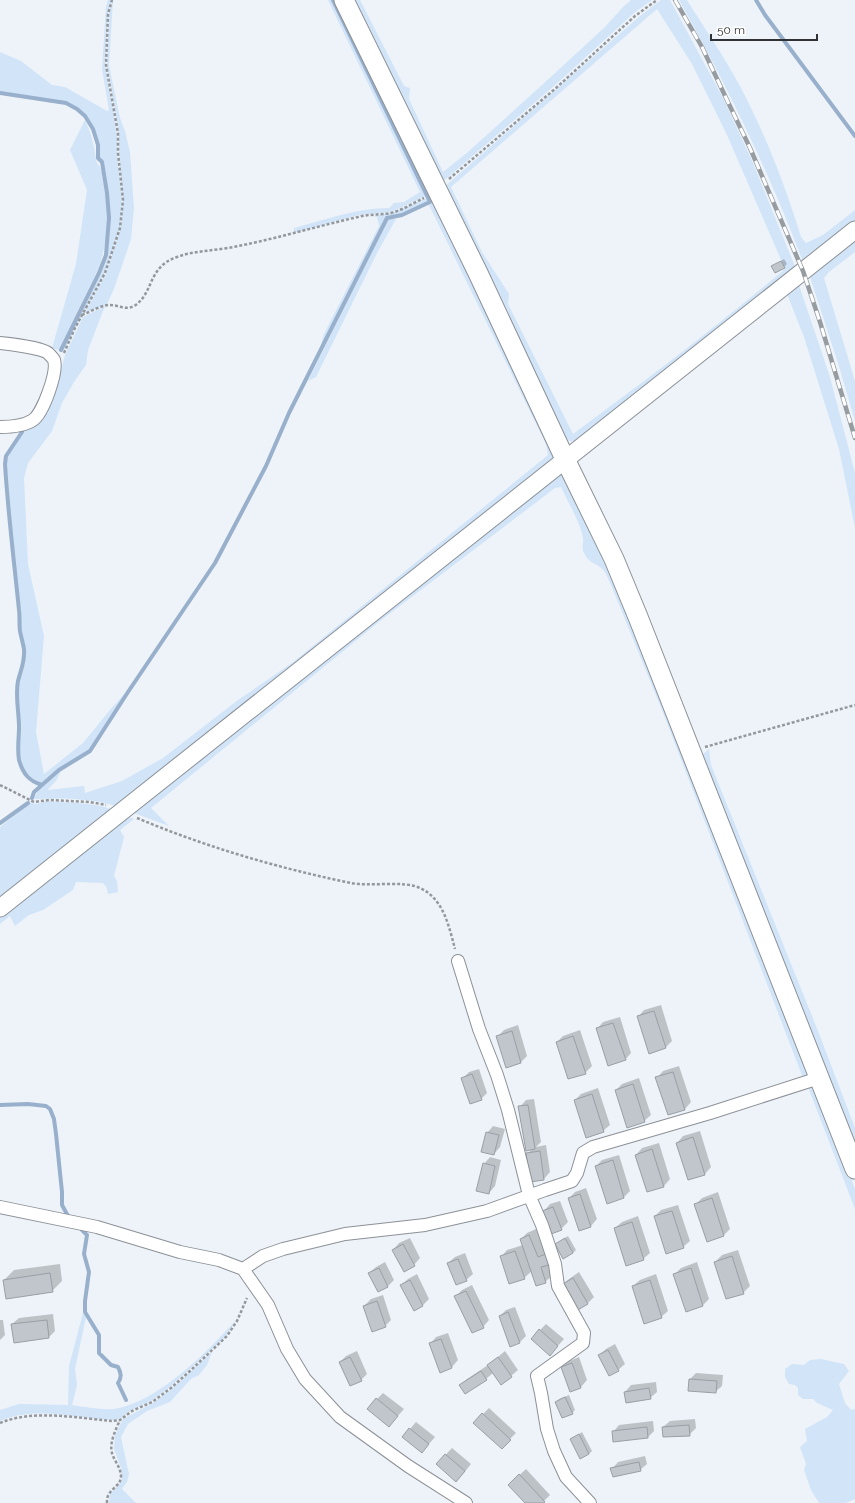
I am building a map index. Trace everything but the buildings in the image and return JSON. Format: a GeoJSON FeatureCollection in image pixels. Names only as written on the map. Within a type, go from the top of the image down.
{"type":"FeatureCollection","features":[{"type":"Feature","properties":{"kind":"main road"},"geometry":{"type":"LineString","coordinates":[[344,0],[478,273],[565,459],[614,559],[692,752],[855,1169]]}},
{"type":"Feature","properties":{"kind":"main road"},"geometry":{"type":"LineString","coordinates":[[0,908],[855,230]]}},
{"type":"Feature","properties":{"kind":"street"},"geometry":{"type":"LineString","coordinates":[[0,343],[47,352],[54,359],[55,371],[51,386],[34,420],[21,425],[0,427]]}},
{"type":"Feature","properties":{"kind":"street"},"geometry":{"type":"LineString","coordinates":[[458,961],[479,1029],[497,1075],[508,1110],[529,1195],[542,1225],[555,1264],[558,1286],[584,1333],[583,1342],[537,1376],[547,1429],[554,1451],[566,1477],[590,1503]]}},
{"type":"Feature","properties":{"kind":"street"},"geometry":{"type":"LineString","coordinates":[[243,1269],[263,1256],[283,1249],[345,1234],[426,1225],[487,1211],[572,1181],[577,1173],[583,1153],[593,1147],[710,1113],[819,1078]]}},
{"type":"Feature","properties":{"kind":"street"},"geometry":{"type":"LineString","coordinates":[[0,1207],[97,1227],[180,1252],[219,1260],[243,1269],[268,1305],[288,1349],[305,1379],[340,1417],[408,1466],[466,1503]]}},
{"type":"Feature","properties":{"kind":"path"},"geometry":{"type":"LineString","coordinates":[[55,371],[82,315],[105,273],[120,228],[123,200],[118,153],[118,133],[106,65],[108,14],[112,0]]}},
{"type":"Feature","properties":{"kind":"path"},"geometry":{"type":"LineString","coordinates":[[82,315],[105,305],[127,308],[133,307],[144,295],[157,270],[163,263],[175,257],[198,251],[226,248],[281,237],[359,216],[391,213],[427,197],[556,88],[636,16],[657,0]]}},
{"type":"Feature","properties":{"kind":"path"},"geometry":{"type":"LineString","coordinates":[[692,752],[855,705]]}},
{"type":"Feature","properties":{"kind":"path"},"geometry":{"type":"LineString","coordinates":[[0,785],[34,802],[50,800],[90,802],[109,806],[151,824],[217,848],[301,872],[356,884],[406,885],[420,888],[437,901],[448,921],[458,961]]}},
{"type":"Feature","properties":{"kind":"path"},"geometry":{"type":"LineString","coordinates":[[0,1423],[19,1417],[34,1415],[112,1421],[120,1420],[132,1411],[152,1402],[171,1388],[228,1336],[237,1321],[252,1284]]}},
{"type":"Feature","properties":{"kind":"path"},"geometry":{"type":"LineString","coordinates":[[107,1503],[109,1492],[118,1484],[121,1478],[118,1466],[112,1454],[113,1438],[120,1420]]}},
{"type":"Feature","properties":{"kind":"shaded area"},"geometry":{"type":"Polygon","coordinates":[[[108,0],[112,0],[108,14],[105,65],[117,133],[117,153],[122,200],[120,228],[105,273],[63,352],[62,351],[100,276],[107,256],[110,234],[108,193],[102,162],[99,158],[99,145],[93,128],[85,116],[77,109],[66,103],[0,92],[0,52],[21,61],[52,85],[65,87],[107,111],[109,110],[102,69],[106,7],[108,0]]]}},
{"type":"Feature","properties":{"kind":"shaded area"},"geometry":{"type":"Polygon","coordinates":[[[113,0],[109,65],[120,118],[130,152],[134,208],[131,239],[114,289],[107,304],[85,313],[106,274],[121,228],[123,200],[119,133],[107,65],[109,14],[113,0]]]}},
{"type":"Feature","properties":{"kind":"shaded area"},"geometry":{"type":"Polygon","coordinates":[[[328,0],[332,0],[426,196],[391,212],[359,215],[294,233],[294,228],[341,215],[365,210],[389,208],[394,203],[404,202],[420,192],[328,0]]]}},
{"type":"Feature","properties":{"kind":"shaded area"},"geometry":{"type":"Polygon","coordinates":[[[349,0],[360,0],[404,86],[410,88],[409,99],[443,172],[468,152],[542,85],[605,27],[631,0],[652,0],[634,13],[554,86],[440,184],[349,0]]]}},
{"type":"Feature","properties":{"kind":"shaded area"},"geometry":{"type":"Polygon","coordinates":[[[661,0],[670,0],[723,98],[753,163],[796,269],[576,441],[569,441],[563,435],[443,188],[640,16],[661,0]],[[657,9],[451,187],[482,252],[509,294],[508,304],[573,434],[733,312],[785,269],[727,135],[692,64],[657,9]]]}},
{"type":"Feature","properties":{"kind":"shaded area"},"geometry":{"type":"Polygon","coordinates":[[[679,0],[687,0],[741,88],[767,143],[782,180],[801,237],[806,243],[823,235],[855,210],[855,226],[803,262],[776,194],[746,128],[679,0]]]}},
{"type":"Feature","properties":{"kind":"shaded area"},"geometry":{"type":"Polygon","coordinates":[[[85,120],[92,139],[96,161],[100,167],[103,178],[107,206],[106,237],[99,267],[59,350],[52,348],[76,264],[87,190],[70,150],[85,120]]]}},
{"type":"Feature","properties":{"kind":"shaded area"},"geometry":{"type":"Polygon","coordinates":[[[434,194],[556,454],[554,458],[119,807],[88,800],[34,799],[37,792],[61,771],[56,781],[48,790],[84,786],[85,793],[122,781],[163,758],[238,700],[292,663],[548,455],[546,444],[429,205],[432,203],[429,197],[434,194]]]}},
{"type":"Feature","properties":{"kind":"shaded area"},"geometry":{"type":"Polygon","coordinates":[[[427,198],[429,202],[401,214],[386,217],[318,355],[324,334],[379,226],[377,217],[372,216],[391,213],[427,198]]]}},
{"type":"Feature","properties":{"kind":"shaded area"},"geometry":{"type":"Polygon","coordinates":[[[388,219],[396,219],[377,253],[316,377],[308,381],[388,219]]]}},
{"type":"Feature","properties":{"kind":"shaded area"},"geometry":{"type":"Polygon","coordinates":[[[855,239],[855,252],[829,272],[824,278],[855,381],[855,421],[809,274],[855,239]]]}},
{"type":"Feature","properties":{"kind":"shaded area"},"geometry":{"type":"Polygon","coordinates":[[[799,285],[830,377],[855,473],[855,528],[839,449],[804,337],[787,294],[799,285]]]}},
{"type":"Feature","properties":{"kind":"shaded area"},"geometry":{"type":"Polygon","coordinates":[[[105,306],[88,350],[86,365],[62,403],[52,431],[28,463],[24,478],[28,564],[44,636],[36,732],[44,774],[83,743],[127,691],[89,750],[59,770],[43,784],[32,781],[28,776],[20,761],[18,751],[20,724],[17,696],[19,681],[25,661],[25,648],[21,631],[13,547],[6,464],[7,456],[23,432],[36,423],[44,413],[59,378],[65,355],[83,317],[105,306]]]}},
{"type":"Feature","properties":{"kind":"shaded area"},"geometry":{"type":"Polygon","coordinates":[[[563,473],[610,569],[808,1072],[808,1077],[803,1078],[664,715],[607,575],[600,567],[589,561],[584,553],[583,538],[579,525],[561,487],[555,488],[380,621],[151,808],[169,826],[134,813],[318,663],[554,475],[563,473]]]}},
{"type":"Feature","properties":{"kind":"shaded area"},"geometry":{"type":"Polygon","coordinates":[[[709,749],[711,765],[818,1031],[855,1128],[855,1150],[702,755],[709,749]]]}},
{"type":"Feature","properties":{"kind":"shaded area"},"geometry":{"type":"Polygon","coordinates":[[[47,801],[90,804],[114,810],[0,902],[0,827],[31,802],[36,804],[47,801]]]}},
{"type":"Feature","properties":{"kind":"shaded area"},"geometry":{"type":"Polygon","coordinates":[[[126,816],[134,819],[120,830],[124,837],[114,876],[117,881],[118,892],[108,894],[107,888],[103,883],[76,882],[73,890],[43,910],[29,915],[15,926],[10,916],[0,924],[0,914],[126,816]]]}},
{"type":"Feature","properties":{"kind":"shaded area"},"geometry":{"type":"Polygon","coordinates":[[[813,1086],[855,1189],[855,1209],[808,1087],[813,1086]]]}},
{"type":"Feature","properties":{"kind":"shaded area"},"geometry":{"type":"Polygon","coordinates":[[[83,1313],[86,1317],[75,1369],[77,1385],[72,1405],[104,1409],[114,1409],[148,1397],[181,1374],[236,1320],[226,1336],[170,1387],[151,1401],[131,1410],[120,1419],[112,1420],[56,1414],[27,1414],[0,1421],[0,1410],[19,1404],[68,1405],[69,1366],[83,1313]]]}},
{"type":"Feature","properties":{"kind":"shaded area"},"geometry":{"type":"Polygon","coordinates":[[[212,1352],[207,1365],[199,1375],[191,1379],[170,1402],[147,1411],[128,1424],[121,1437],[129,1474],[127,1482],[122,1489],[136,1503],[109,1503],[110,1494],[118,1486],[122,1479],[121,1468],[114,1449],[115,1435],[123,1419],[153,1403],[173,1388],[212,1352]]]}},
{"type":"Feature","properties":{"kind":"shaded area"},"geometry":{"type":"Polygon","coordinates":[[[821,1359],[844,1364],[849,1371],[839,1384],[845,1403],[851,1410],[855,1409],[855,1499],[846,1503],[819,1503],[811,1490],[804,1470],[806,1464],[800,1447],[807,1441],[805,1429],[827,1417],[833,1410],[817,1403],[813,1399],[803,1399],[798,1395],[798,1388],[795,1385],[789,1384],[785,1377],[785,1369],[792,1364],[804,1365],[810,1360],[821,1359]]]}},
{"type":"Feature","properties":{"kind":"waterway"},"geometry":{"type":"LineString","coordinates":[[32,798],[34,792],[59,770],[90,751],[215,563],[266,466],[289,413],[387,218],[402,215],[430,202],[333,0]]}},
{"type":"Feature","properties":{"kind":"waterway"},"geometry":{"type":"LineString","coordinates":[[756,0],[765,15],[855,136]]}},
{"type":"Feature","properties":{"kind":"waterway"},"geometry":{"type":"LineString","coordinates":[[0,93],[66,103],[77,109],[85,116],[93,129],[98,145],[98,158],[102,162],[109,218],[106,255],[99,273],[61,350]]}},
{"type":"Feature","properties":{"kind":"waterway"},"geometry":{"type":"LineString","coordinates":[[22,432],[6,456],[5,464],[20,633],[24,649],[23,662],[17,687],[19,727],[18,752],[22,769],[27,776],[33,781],[42,785]]}},
{"type":"Feature","properties":{"kind":"waterway"},"geometry":{"type":"LineString","coordinates":[[0,823],[28,803]]}},
{"type":"Feature","properties":{"kind":"waterway"},"geometry":{"type":"LineString","coordinates":[[0,1105],[28,1104],[46,1106],[50,1109],[54,1119],[56,1134],[62,1205],[68,1216]]}},
{"type":"Feature","properties":{"kind":"waterway"},"geometry":{"type":"LineString","coordinates":[[82,1230],[87,1235],[84,1254],[89,1272],[85,1312],[99,1335],[99,1353],[111,1365],[118,1367],[119,1369],[121,1377],[118,1383],[126,1400]]}},
{"type":"Feature","properties":{"kind":"railway"},"geometry":{"type":"LineString","coordinates":[[675,0],[702,47],[750,148],[803,271],[855,438]]}}]}
